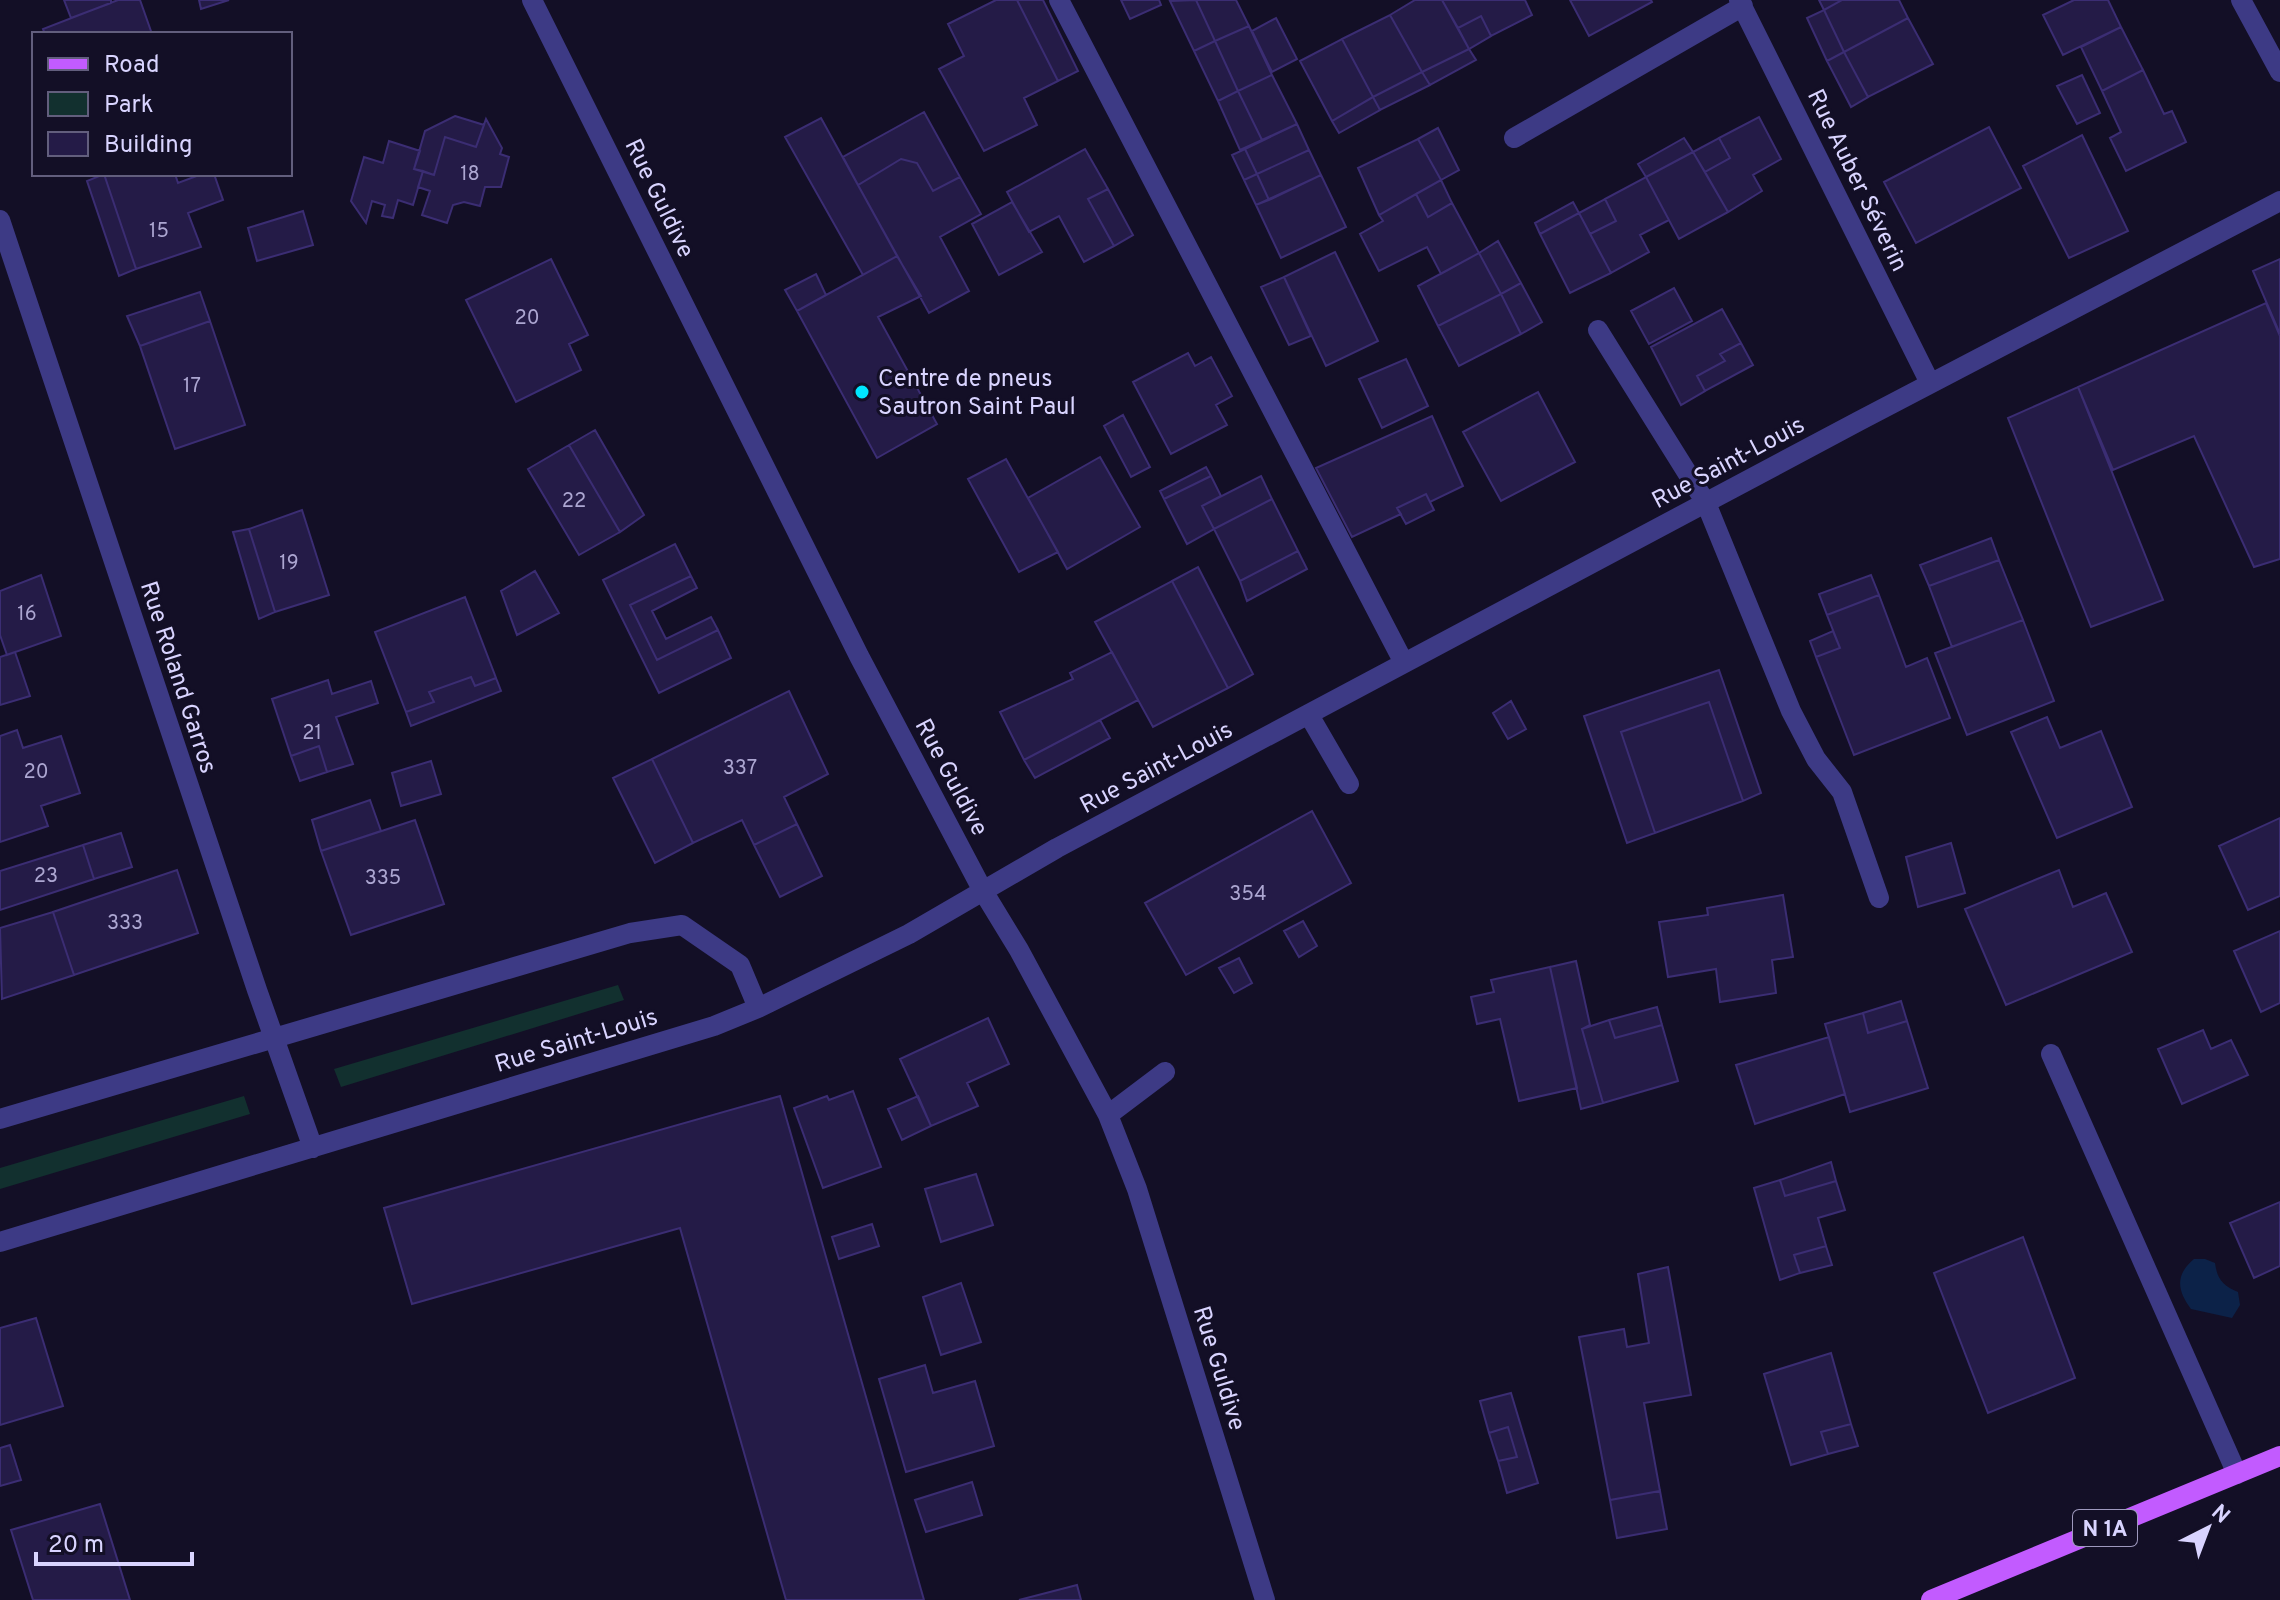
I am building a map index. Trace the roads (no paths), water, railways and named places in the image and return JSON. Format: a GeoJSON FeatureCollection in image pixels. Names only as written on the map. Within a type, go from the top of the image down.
{"type":"FeatureCollection","features":[{"type":"Feature","properties":{"kind":"main road","name":"N 1A"},"geometry":{"type":"LineString","coordinates":[[1931,1600],[2280,1456]]}},
{"type":"Feature","properties":{"kind":"street","name":"Rue Guldive"},"geometry":{"type":"LineString","coordinates":[[532,0],[859,656],[983,891],[1019,950],[1108,1115],[1137,1189],[1265,1600]]}},
{"type":"Feature","properties":{"kind":"street"},"geometry":{"type":"LineString","coordinates":[[1059,0],[1404,663]]}},
{"type":"Feature","properties":{"kind":"street"},"geometry":{"type":"LineString","coordinates":[[2241,0],[2280,72]]}},
{"type":"Feature","properties":{"kind":"street"},"geometry":{"type":"LineString","coordinates":[[1514,138],[1741,3]]}},
{"type":"Feature","properties":{"kind":"street","name":"Rue Auber Séverin"},"geometry":{"type":"LineString","coordinates":[[1741,3],[1930,383]]}},
{"type":"Feature","properties":{"kind":"street","name":"Rue Saint-Louis"},"geometry":{"type":"LineString","coordinates":[[0,1242],[714,1026],[758,1008],[909,934],[1057,848],[1930,383],[2280,201]]}},
{"type":"Feature","properties":{"kind":"street","name":"Rue Roland Garros"},"geometry":{"type":"LineString","coordinates":[[0,220],[313,1148]]}},
{"type":"Feature","properties":{"kind":"street"},"geometry":{"type":"LineString","coordinates":[[1598,330],[1706,503],[1791,711],[1816,759],[1842,792],[1879,898]]}},
{"type":"Feature","properties":{"kind":"street"},"geometry":{"type":"LineString","coordinates":[[1309,715],[1349,784]]}},
{"type":"Feature","properties":{"kind":"street"},"geometry":{"type":"LineString","coordinates":[[0,1119],[630,933],[682,925],[740,965],[758,1008]]}},
{"type":"Feature","properties":{"kind":"street"},"geometry":{"type":"LineString","coordinates":[[2051,1054],[2237,1474]]}},
{"type":"Feature","properties":{"kind":"street"},"geometry":{"type":"LineString","coordinates":[[1108,1115],[1165,1072]]}},
{"type":"Feature","properties":{"kind":"water"},"geometry":{"type":"Polygon","coordinates":[[[2194,1259],[2215,1263],[2222,1281],[2238,1292],[2240,1305],[2232,1318],[2191,1309],[2186,1302],[2181,1277],[2194,1259]]]}},
{"type":"Feature","properties":{"kind":"place","name":"Centre de pneus Sautron Saint Paul"},"geometry":{"type":"Point","coordinates":[862,392]}}]}
